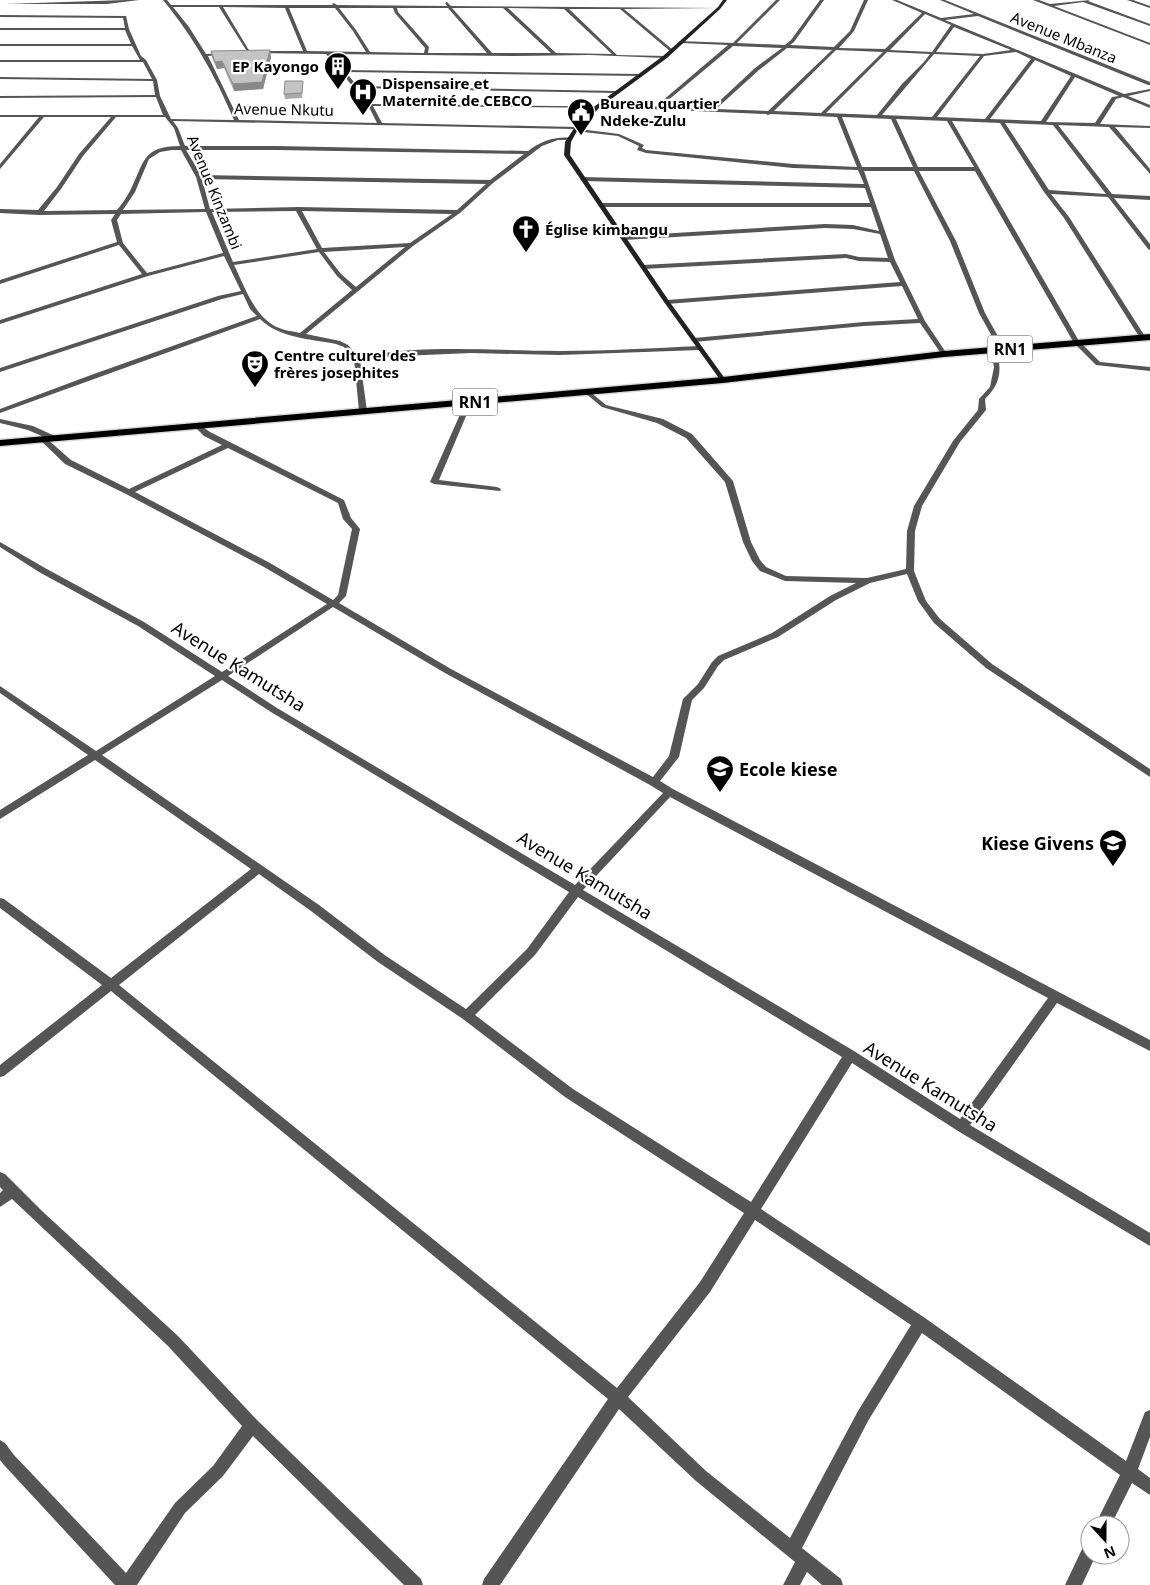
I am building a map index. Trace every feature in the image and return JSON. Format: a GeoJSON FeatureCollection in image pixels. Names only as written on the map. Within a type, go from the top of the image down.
{"type":"FeatureCollection","features":[{"type":"Feature","properties":{"kind":"highway","name":"RN1"},"geometry":{"type":"LineString","coordinates":[[0,443],[723,380],[944,354],[1147,337]]}},
{"type":"Feature","properties":{"kind":"main road"},"geometry":{"type":"LineString","coordinates":[[723,380],[666,302],[567,155],[570,139],[576,129],[597,107],[665,57],[719,8],[725,0]]}},
{"type":"Feature","properties":{"kind":"street"},"geometry":{"type":"LineString","coordinates":[[20,0],[8,4],[107,3],[137,0]]}},
{"type":"Feature","properties":{"kind":"street"},"geometry":{"type":"LineString","coordinates":[[166,0],[190,29],[219,80],[237,121]]}},
{"type":"Feature","properties":{"kind":"street"},"geometry":{"type":"LineString","coordinates":[[190,0],[194,6]]}},
{"type":"Feature","properties":{"kind":"street"},"geometry":{"type":"LineString","coordinates":[[236,0],[240,6]]}},
{"type":"Feature","properties":{"kind":"street"},"geometry":{"type":"LineString","coordinates":[[331,0],[355,31],[368,52]]}},
{"type":"Feature","properties":{"kind":"street"},"geometry":{"type":"LineString","coordinates":[[446,0],[452,12],[490,54]]}},
{"type":"Feature","properties":{"kind":"street"},"geometry":{"type":"LineString","coordinates":[[639,0],[650,8]]}},
{"type":"Feature","properties":{"kind":"street"},"geometry":{"type":"LineString","coordinates":[[656,108],[733,44],[778,0]]}},
{"type":"Feature","properties":{"kind":"street"},"geometry":{"type":"LineString","coordinates":[[711,111],[793,40],[822,0]]}},
{"type":"Feature","properties":{"kind":"street"},"geometry":{"type":"LineString","coordinates":[[768,114],[852,31],[866,0]]}},
{"type":"Feature","properties":{"kind":"street"},"geometry":{"type":"LineString","coordinates":[[894,0],[1150,107]]}},
{"type":"Feature","properties":{"kind":"street","name":"Avenue Mbanza"},"geometry":{"type":"LineString","coordinates":[[942,0],[1150,84]]}},
{"type":"Feature","properties":{"kind":"street"},"geometry":{"type":"LineString","coordinates":[[1035,0],[1150,44]]}},
{"type":"Feature","properties":{"kind":"street"},"geometry":{"type":"LineString","coordinates":[[1083,0],[1150,25]]}},
{"type":"Feature","properties":{"kind":"street"},"geometry":{"type":"LineString","coordinates":[[1050,5],[1092,0]]}},
{"type":"Feature","properties":{"kind":"street"},"geometry":{"type":"LineString","coordinates":[[1129,0],[1150,7]]}},
{"type":"Feature","properties":{"kind":"street"},"geometry":{"type":"LineString","coordinates":[[171,6],[240,6],[287,3],[336,7],[719,8]]}},
{"type":"Feature","properties":{"kind":"street"},"geometry":{"type":"LineString","coordinates":[[287,3],[305,52]]}},
{"type":"Feature","properties":{"kind":"street"},"geometry":{"type":"LineString","coordinates":[[220,6],[248,52]]}},
{"type":"Feature","properties":{"kind":"street"},"geometry":{"type":"LineString","coordinates":[[395,7],[396,12],[427,48],[426,54]]}},
{"type":"Feature","properties":{"kind":"street"},"geometry":{"type":"LineString","coordinates":[[504,7],[554,55]]}},
{"type":"Feature","properties":{"kind":"street"},"geometry":{"type":"LineString","coordinates":[[566,8],[616,56]]}},
{"type":"Feature","properties":{"kind":"street"},"geometry":{"type":"LineString","coordinates":[[621,8],[671,51]]}},
{"type":"Feature","properties":{"kind":"street"},"geometry":{"type":"LineString","coordinates":[[822,115],[924,13]]}},
{"type":"Feature","properties":{"kind":"street"},"geometry":{"type":"LineString","coordinates":[[940,20],[979,15]]}},
{"type":"Feature","properties":{"kind":"street","name":"Avenue Kinzambi"},"geometry":{"type":"LineString","coordinates":[[0,16],[125,17],[127,29],[139,57],[144,61],[155,80],[158,96],[168,118],[176,128],[183,148],[199,177],[208,210],[230,264],[253,310],[270,326],[338,342],[346,346],[357,359]]}},
{"type":"Feature","properties":{"kind":"street"},"geometry":{"type":"LineString","coordinates":[[878,116],[904,85],[926,63],[953,25]]}},
{"type":"Feature","properties":{"kind":"street"},"geometry":{"type":"LineString","coordinates":[[0,29],[127,29]]}},
{"type":"Feature","properties":{"kind":"street"},"geometry":{"type":"LineString","coordinates":[[682,42],[935,51],[983,55],[1017,51]]}},
{"type":"Feature","properties":{"kind":"street"},"geometry":{"type":"LineString","coordinates":[[0,45],[135,45]]}},
{"type":"Feature","properties":{"kind":"street"},"geometry":{"type":"LineString","coordinates":[[327,52],[370,105],[380,123]]}},
{"type":"Feature","properties":{"kind":"street"},"geometry":{"type":"LineString","coordinates":[[204,55],[230,53]]}},
{"type":"Feature","properties":{"kind":"street"},"geometry":{"type":"LineString","coordinates":[[239,53],[604,54],[665,57]]}},
{"type":"Feature","properties":{"kind":"street"},"geometry":{"type":"LineString","coordinates":[[933,119],[983,55]]}},
{"type":"Feature","properties":{"kind":"street"},"geometry":{"type":"LineString","coordinates":[[986,121],[1034,58]]}},
{"type":"Feature","properties":{"kind":"street"},"geometry":{"type":"LineString","coordinates":[[0,60],[144,61]]}},
{"type":"Feature","properties":{"kind":"street"},"geometry":{"type":"LineString","coordinates":[[344,71],[640,75]]}},
{"type":"Feature","properties":{"kind":"street"},"geometry":{"type":"LineString","coordinates":[[1042,124],[1074,75]]}},
{"type":"Feature","properties":{"kind":"street"},"geometry":{"type":"LineString","coordinates":[[0,78],[155,80]]}},
{"type":"Feature","properties":{"kind":"street"},"geometry":{"type":"LineString","coordinates":[[356,88],[618,92]]}},
{"type":"Feature","properties":{"kind":"street"},"geometry":{"type":"LineString","coordinates":[[1096,126],[1114,98],[1150,90]]}},
{"type":"Feature","properties":{"kind":"street"},"geometry":{"type":"LineString","coordinates":[[0,97],[158,96]]}},
{"type":"Feature","properties":{"kind":"street"},"geometry":{"type":"LineString","coordinates":[[370,105],[656,108],[1150,128]]}},
{"type":"Feature","properties":{"kind":"street"},"geometry":{"type":"LineString","coordinates":[[39,212],[59,188],[81,155],[116,115]]}},
{"type":"Feature","properties":{"kind":"street","name":"Avenue Nkutu"},"geometry":{"type":"LineString","coordinates":[[0,116],[116,115],[237,121],[576,129],[619,135],[642,146],[639,149],[646,151],[793,166],[916,170],[977,169]]}},
{"type":"Feature","properties":{"kind":"street"},"geometry":{"type":"LineString","coordinates":[[839,115],[861,169],[892,260],[922,321],[944,354]]}},
{"type":"Feature","properties":{"kind":"street"},"geometry":{"type":"LineString","coordinates":[[0,167],[43,116]]}},
{"type":"Feature","properties":{"kind":"street"},"geometry":{"type":"LineString","coordinates":[[893,117],[916,170],[953,241],[982,313],[1002,349],[995,356],[997,367],[993,387],[982,399],[982,410],[957,441],[918,506],[911,531],[910,571],[922,601],[937,621],[988,666],[1086,729],[1150,774]]}},
{"type":"Feature","properties":{"kind":"street"},"geometry":{"type":"LineString","coordinates":[[949,120],[1076,342],[1098,364],[1150,369]]}},
{"type":"Feature","properties":{"kind":"street"},"geometry":{"type":"LineString","coordinates":[[1002,122],[1047,192],[1147,337]]}},
{"type":"Feature","properties":{"kind":"street"},"geometry":{"type":"LineString","coordinates":[[1055,124],[1150,248]]}},
{"type":"Feature","properties":{"kind":"street"},"geometry":{"type":"LineString","coordinates":[[1110,126],[1150,172]]}},
{"type":"Feature","properties":{"kind":"street"},"geometry":{"type":"LineString","coordinates":[[301,334],[412,245],[458,212],[491,182],[529,154],[548,141],[570,139]]}},
{"type":"Feature","properties":{"kind":"street"},"geometry":{"type":"LineString","coordinates":[[146,275],[120,244],[114,220],[132,192],[147,158],[151,154],[172,148],[276,148],[529,154]]}},
{"type":"Feature","properties":{"kind":"street"},"geometry":{"type":"LineString","coordinates":[[199,177],[491,182]]}},
{"type":"Feature","properties":{"kind":"street"},"geometry":{"type":"LineString","coordinates":[[583,179],[867,186]]}},
{"type":"Feature","properties":{"kind":"street"},"geometry":{"type":"LineString","coordinates":[[1047,192],[1150,198]]}},
{"type":"Feature","properties":{"kind":"street"},"geometry":{"type":"LineString","coordinates":[[601,205],[874,205]]}},
{"type":"Feature","properties":{"kind":"street"},"geometry":{"type":"LineString","coordinates":[[0,211],[298,209],[458,212]]}},
{"type":"Feature","properties":{"kind":"street"},"geometry":{"type":"LineString","coordinates":[[298,209],[308,230],[341,278],[356,290]]}},
{"type":"Feature","properties":{"kind":"street"},"geometry":{"type":"LineString","coordinates":[[624,238],[825,226],[853,227],[883,234]]}},
{"type":"Feature","properties":{"kind":"street"},"geometry":{"type":"LineString","coordinates":[[0,282],[120,244]]}},
{"type":"Feature","properties":{"kind":"street"},"geometry":{"type":"LineString","coordinates":[[230,264],[322,250],[412,245]]}},
{"type":"Feature","properties":{"kind":"street"},"geometry":{"type":"LineString","coordinates":[[0,322],[146,275],[226,254]]}},
{"type":"Feature","properties":{"kind":"street"},"geometry":{"type":"LineString","coordinates":[[643,267],[846,256],[859,259],[892,260]]}},
{"type":"Feature","properties":{"kind":"street"},"geometry":{"type":"LineString","coordinates":[[666,302],[904,284]]}},
{"type":"Feature","properties":{"kind":"street"},"geometry":{"type":"LineString","coordinates":[[0,370],[220,297],[243,292]]}},
{"type":"Feature","properties":{"kind":"street"},"geometry":{"type":"LineString","coordinates":[[0,411],[260,317]]}},
{"type":"Feature","properties":{"kind":"street"},"geometry":{"type":"LineString","coordinates":[[694,340],[864,324],[922,321]]}},
{"type":"Feature","properties":{"kind":"street"},"geometry":{"type":"LineString","coordinates":[[363,412],[357,359],[378,356],[471,351],[560,353],[700,348]]}},
{"type":"Feature","properties":{"kind":"street"},"geometry":{"type":"LineString","coordinates":[[587,392],[604,406],[660,421],[677,428],[689,436],[729,481],[747,542],[756,561],[763,569],[785,578],[867,581]]}},
{"type":"Feature","properties":{"kind":"street"},"geometry":{"type":"LineString","coordinates":[[468,402],[434,482],[497,489]]}},
{"type":"Feature","properties":{"kind":"street"},"geometry":{"type":"LineString","coordinates":[[0,420],[30,428],[48,439],[68,462],[129,492],[334,603],[448,671],[654,782],[669,792],[1150,1046]]}},
{"type":"Feature","properties":{"kind":"street"},"geometry":{"type":"LineString","coordinates":[[0,815],[222,676],[342,596],[356,529],[348,518],[341,502],[207,434],[197,425]]}},
{"type":"Feature","properties":{"kind":"street"},"geometry":{"type":"LineString","coordinates":[[129,492],[228,445]]}},
{"type":"Feature","properties":{"kind":"street","name":"Avenue Kamutsha"},"geometry":{"type":"LineString","coordinates":[[0,544],[42,570],[140,624],[274,710],[850,1055],[962,1127],[1150,1240]]}},
{"type":"Feature","properties":{"kind":"street"},"geometry":{"type":"LineString","coordinates":[[654,782],[674,757],[688,699],[701,686],[721,658],[775,636],[833,598],[867,581],[910,571]]}},
{"type":"Feature","properties":{"kind":"street"},"geometry":{"type":"LineString","coordinates":[[0,689],[97,755],[257,870],[316,908],[382,958],[467,1016],[569,1093],[753,1211],[920,1323],[1150,1487]]}},
{"type":"Feature","properties":{"kind":"street"},"geometry":{"type":"LineString","coordinates":[[467,1016],[531,952],[577,890],[669,792]]}},
{"type":"Feature","properties":{"kind":"street"},"geometry":{"type":"LineString","coordinates":[[0,1072],[257,870]]}},
{"type":"Feature","properties":{"kind":"street"},"geometry":{"type":"LineString","coordinates":[[0,902],[111,985],[270,1113],[618,1398],[702,1476],[835,1585]]}},
{"type":"Feature","properties":{"kind":"street"},"geometry":{"type":"LineString","coordinates":[[962,1127],[1056,995]]}},
{"type":"Feature","properties":{"kind":"street"},"geometry":{"type":"LineString","coordinates":[[490,1585],[618,1398],[705,1288],[850,1055]]}},
{"type":"Feature","properties":{"kind":"street"},"geometry":{"type":"LineString","coordinates":[[0,1178],[173,1341],[252,1425],[415,1585]]}},
{"type":"Feature","properties":{"kind":"street"},"geometry":{"type":"LineString","coordinates":[[0,1202],[13,1191]]}},
{"type":"Feature","properties":{"kind":"street"},"geometry":{"type":"LineString","coordinates":[[792,1550],[863,1416],[920,1323]]}},
{"type":"Feature","properties":{"kind":"street"},"geometry":{"type":"LineString","coordinates":[[1108,1515],[1129,1472],[1150,1417]]}},
{"type":"Feature","properties":{"kind":"street"},"geometry":{"type":"LineString","coordinates":[[0,1448],[126,1585],[180,1508],[218,1471],[252,1425]]}},
{"type":"Feature","properties":{"kind":"street"},"geometry":{"type":"LineString","coordinates":[[791,1585],[804,1561]]}},
{"type":"Feature","properties":{"kind":"street"},"geometry":{"type":"LineString","coordinates":[[1073,1585],[1083,1565]]}},
{"type":"Feature","properties":{"kind":"building"},"geometry":{"type":"Polygon","coordinates":[[[270,50],[262,82],[233,84],[222,61],[215,62],[211,51],[270,50]]]}},
{"type":"Feature","properties":{"kind":"building"},"geometry":{"type":"Polygon","coordinates":[[[285,81],[303,81],[302,93],[284,94],[285,81]]]}},
{"type":"Feature","properties":{"kind":"place","name":"EP Kayongo"},"geometry":{"type":"Point","coordinates":[338,90]}},
{"type":"Feature","properties":{"kind":"place","name":"Dispensaire et Maternité de CEBCO"},"geometry":{"type":"Point","coordinates":[363,116]}},
{"type":"Feature","properties":{"kind":"place","name":"Bureau quartier Ndeke-Zulu"},"geometry":{"type":"Point","coordinates":[581,136]}},
{"type":"Feature","properties":{"kind":"place","name":"Église kimbangu"},"geometry":{"type":"Point","coordinates":[526,253]}},
{"type":"Feature","properties":{"kind":"place","name":"Centre culturel des frères josephites"},"geometry":{"type":"Point","coordinates":[255,388]}},
{"type":"Feature","properties":{"kind":"place","name":"Ecole kiese"},"geometry":{"type":"Point","coordinates":[720,793]}},
{"type":"Feature","properties":{"kind":"place","name":"Kiese Givens"},"geometry":{"type":"Point","coordinates":[1113,867]}}]}
